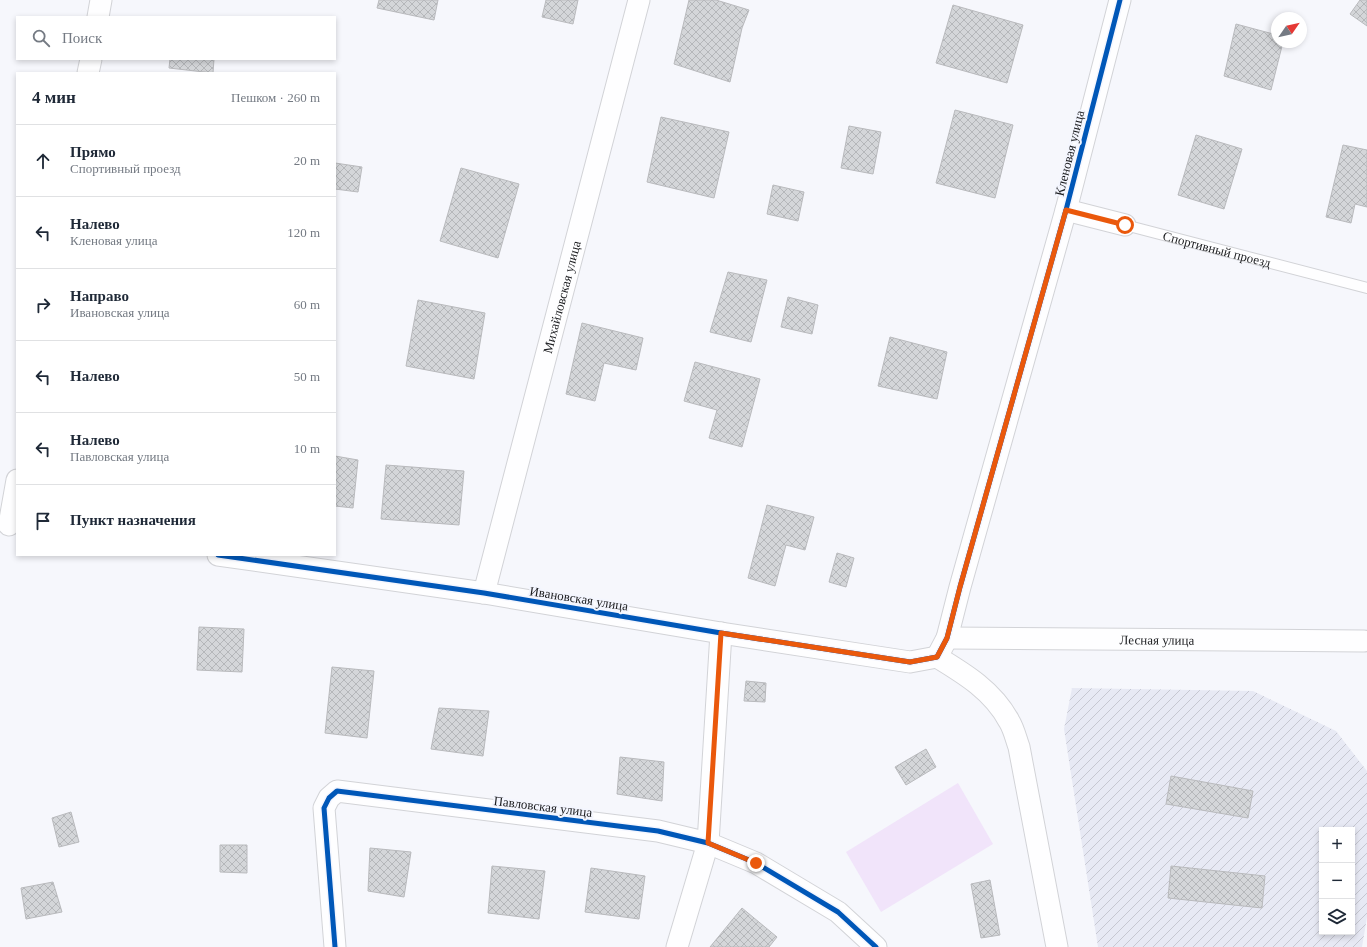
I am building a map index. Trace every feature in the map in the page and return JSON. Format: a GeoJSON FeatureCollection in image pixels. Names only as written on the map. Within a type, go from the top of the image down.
{"type":"FeatureCollection","features":[{"type":"Feature","properties":{"kind":"street"},"geometry":{"type":"LineString","coordinates":[[98,16],[101,0]]}},
{"type":"Feature","properties":{"kind":"street","name":"Михайловская улица"},"geometry":{"type":"LineString","coordinates":[[484,593],[639,0]]}},
{"type":"Feature","properties":{"kind":"street","name":"Кленовая улица"},"geometry":{"type":"LineString","coordinates":[[937,657],[947,638],[1066,210],[1120,0]]}},
{"type":"Feature","properties":{"kind":"street"},"geometry":{"type":"LineString","coordinates":[[88,72],[91,60]]}},
{"type":"Feature","properties":{"kind":"street","name":"Спортивный проезд"},"geometry":{"type":"LineString","coordinates":[[1066,210],[1125,225]]}},
{"type":"Feature","properties":{"kind":"street"},"geometry":{"type":"LineString","coordinates":[[9,525],[16,486]]}},
{"type":"Feature","properties":{"kind":"street","name":"Ивановская улица"},"geometry":{"type":"LineString","coordinates":[[225,556],[484,593],[721,633],[910,662],[937,657]]}},
{"type":"Feature","properties":{"kind":"street"},"geometry":{"type":"LineString","coordinates":[[676,947],[708,843],[721,633]]}},
{"type":"Feature","properties":{"kind":"street","name":"Лесная улица"},"geometry":{"type":"LineString","coordinates":[[947,638],[1366,640]]}},
{"type":"Feature","properties":{"kind":"street"},"geometry":{"type":"LineString","coordinates":[[937,657],[970,677],[994,699],[1009,721],[1019,747],[1057,947]]}},
{"type":"Feature","properties":{"kind":"street","name":"Павловская улица"},"geometry":{"type":"LineString","coordinates":[[335,947],[324,808],[329,798],[337,791],[658,832],[708,843],[756,863],[838,912],[876,947]]}},
{"type":"Feature","properties":{"kind":"lane","name":"Спортивный проезд"},"geometry":{"type":"LineString","coordinates":[[1125,225],[1367,288]]}},
{"type":"Feature","properties":{"kind":"shaded area"},"geometry":{"type":"Polygon","coordinates":[[[1072,688],[1253,691],[1336,731],[1367,771],[1367,917],[1362,947],[1098,947],[1064,729],[1072,688]]]}},
{"type":"Feature","properties":{"kind":"shaded area"},"geometry":{"type":"Polygon","coordinates":[[[958,783],[993,844],[881,912],[846,852],[958,783]]]}},
{"type":"Feature","properties":{"kind":"building"},"geometry":{"type":"Polygon","coordinates":[[[379,0],[438,0],[434,20],[377,8],[379,0]]]}},
{"type":"Feature","properties":{"kind":"building"},"geometry":{"type":"Polygon","coordinates":[[[546,0],[578,0],[573,24],[542,17],[546,0]]]}},
{"type":"Feature","properties":{"kind":"building"},"geometry":{"type":"Polygon","coordinates":[[[689,0],[716,0],[749,10],[742,28],[730,82],[674,64],[689,0]]]}},
{"type":"Feature","properties":{"kind":"building"},"geometry":{"type":"Polygon","coordinates":[[[1360,0],[1367,0],[1367,26],[1350,14],[1360,0]]]}},
{"type":"Feature","properties":{"kind":"building"},"geometry":{"type":"Polygon","coordinates":[[[953,5],[1023,25],[1007,83],[936,63],[953,5]]]}},
{"type":"Feature","properties":{"kind":"building"},"geometry":{"type":"Polygon","coordinates":[[[1236,24],[1271,33],[1271,48],[1282,48],[1271,90],[1224,76],[1236,24]]]}},
{"type":"Feature","properties":{"kind":"building"},"geometry":{"type":"Polygon","coordinates":[[[170,60],[214,60],[213,72],[169,68],[170,60]]]}},
{"type":"Feature","properties":{"kind":"building"},"geometry":{"type":"Polygon","coordinates":[[[955,110],[1013,125],[995,198],[936,183],[955,110]]]}},
{"type":"Feature","properties":{"kind":"building"},"geometry":{"type":"Polygon","coordinates":[[[661,117],[729,132],[714,198],[647,182],[661,117]]]}},
{"type":"Feature","properties":{"kind":"building"},"geometry":{"type":"Polygon","coordinates":[[[849,126],[881,132],[873,174],[841,168],[849,126]]]}},
{"type":"Feature","properties":{"kind":"building"},"geometry":{"type":"Polygon","coordinates":[[[1196,135],[1242,149],[1224,209],[1178,195],[1196,135]]]}},
{"type":"Feature","properties":{"kind":"building"},"geometry":{"type":"Polygon","coordinates":[[[1343,145],[1367,150],[1367,207],[1355,204],[1351,223],[1326,217],[1343,145]]]}},
{"type":"Feature","properties":{"kind":"building"},"geometry":{"type":"Polygon","coordinates":[[[336,163],[362,167],[358,192],[336,189],[336,163]]]}},
{"type":"Feature","properties":{"kind":"building"},"geometry":{"type":"Polygon","coordinates":[[[461,168],[519,184],[498,258],[440,241],[461,168]]]}},
{"type":"Feature","properties":{"kind":"building"},"geometry":{"type":"Polygon","coordinates":[[[773,185],[804,192],[798,221],[767,214],[773,185]]]}},
{"type":"Feature","properties":{"kind":"building"},"geometry":{"type":"Polygon","coordinates":[[[728,272],[767,280],[751,342],[710,332],[728,272]]]}},
{"type":"Feature","properties":{"kind":"building"},"geometry":{"type":"Polygon","coordinates":[[[788,297],[818,305],[812,334],[781,327],[788,297]]]}},
{"type":"Feature","properties":{"kind":"building"},"geometry":{"type":"Polygon","coordinates":[[[418,300],[485,313],[474,379],[406,366],[418,300]]]}},
{"type":"Feature","properties":{"kind":"building"},"geometry":{"type":"Polygon","coordinates":[[[582,323],[643,338],[636,370],[604,363],[595,401],[566,394],[582,323]]]}},
{"type":"Feature","properties":{"kind":"building"},"geometry":{"type":"Polygon","coordinates":[[[890,337],[947,352],[937,399],[878,386],[890,337]]]}},
{"type":"Feature","properties":{"kind":"building"},"geometry":{"type":"Polygon","coordinates":[[[695,362],[760,379],[742,447],[709,438],[717,410],[684,401],[695,362]]]}},
{"type":"Feature","properties":{"kind":"building"},"geometry":{"type":"Polygon","coordinates":[[[336,456],[358,460],[353,508],[336,506],[336,456]]]}},
{"type":"Feature","properties":{"kind":"building"},"geometry":{"type":"Polygon","coordinates":[[[386,465],[464,471],[459,525],[381,519],[386,465]]]}},
{"type":"Feature","properties":{"kind":"building"},"geometry":{"type":"Polygon","coordinates":[[[767,505],[814,517],[805,550],[786,545],[775,586],[748,578],[767,505]]]}},
{"type":"Feature","properties":{"kind":"building"},"geometry":{"type":"Polygon","coordinates":[[[837,553],[854,558],[846,587],[829,582],[837,553]]]}},
{"type":"Feature","properties":{"kind":"building"},"geometry":{"type":"Polygon","coordinates":[[[199,627],[244,629],[242,672],[197,670],[199,627]]]}},
{"type":"Feature","properties":{"kind":"building"},"geometry":{"type":"Polygon","coordinates":[[[332,667],[374,671],[367,738],[325,733],[332,667]]]}},
{"type":"Feature","properties":{"kind":"building"},"geometry":{"type":"Polygon","coordinates":[[[746,681],[766,683],[765,702],[744,701],[746,681]]]}},
{"type":"Feature","properties":{"kind":"building"},"geometry":{"type":"Polygon","coordinates":[[[439,708],[489,711],[483,756],[431,749],[439,708]]]}},
{"type":"Feature","properties":{"kind":"building"},"geometry":{"type":"Polygon","coordinates":[[[926,749],[936,767],[906,785],[895,767],[926,749]]]}},
{"type":"Feature","properties":{"kind":"building"},"geometry":{"type":"Polygon","coordinates":[[[620,757],[664,762],[662,801],[617,794],[620,757]]]}},
{"type":"Feature","properties":{"kind":"building"},"geometry":{"type":"Polygon","coordinates":[[[1171,776],[1253,791],[1248,818],[1166,804],[1171,776]]]}},
{"type":"Feature","properties":{"kind":"building"},"geometry":{"type":"Polygon","coordinates":[[[71,812],[79,842],[59,847],[52,818],[71,812]]]}},
{"type":"Feature","properties":{"kind":"building"},"geometry":{"type":"Polygon","coordinates":[[[220,845],[247,845],[247,873],[220,872],[220,845]]]}},
{"type":"Feature","properties":{"kind":"building"},"geometry":{"type":"Polygon","coordinates":[[[370,848],[411,852],[404,897],[368,891],[370,848]]]}},
{"type":"Feature","properties":{"kind":"building"},"geometry":{"type":"Polygon","coordinates":[[[492,866],[545,871],[539,919],[488,913],[492,866]]]}},
{"type":"Feature","properties":{"kind":"building"},"geometry":{"type":"Polygon","coordinates":[[[1171,866],[1265,876],[1262,908],[1168,898],[1171,866]]]}},
{"type":"Feature","properties":{"kind":"building"},"geometry":{"type":"Polygon","coordinates":[[[591,868],[645,876],[639,919],[585,912],[591,868]]]}},
{"type":"Feature","properties":{"kind":"building"},"geometry":{"type":"Polygon","coordinates":[[[990,880],[1000,935],[981,938],[971,884],[990,880]]]}},
{"type":"Feature","properties":{"kind":"building"},"geometry":{"type":"Polygon","coordinates":[[[53,882],[62,912],[26,919],[21,888],[53,882]]]}},
{"type":"Feature","properties":{"kind":"building"},"geometry":{"type":"Polygon","coordinates":[[[742,908],[777,937],[769,947],[710,947],[742,908]]]}},
{"type":"Feature","properties":{"kind":"cycle path"},"geometry":{"type":"LineString","coordinates":[[225,556],[484,593],[721,633],[910,662],[937,657],[947,638],[1066,210],[1120,0]]}},
{"type":"Feature","properties":{"kind":"cycle path"},"geometry":{"type":"LineString","coordinates":[[335,947],[324,808],[329,798],[337,791],[658,831],[708,843],[756,863],[838,912],[876,947]]}},
{"type":"Feature","properties":{"kind":"route"},"geometry":{"type":"LineString","coordinates":[[756,863],[708,843],[721,633],[910,662],[937,657],[947,638],[1066,210],[1125,225]]}}]}
